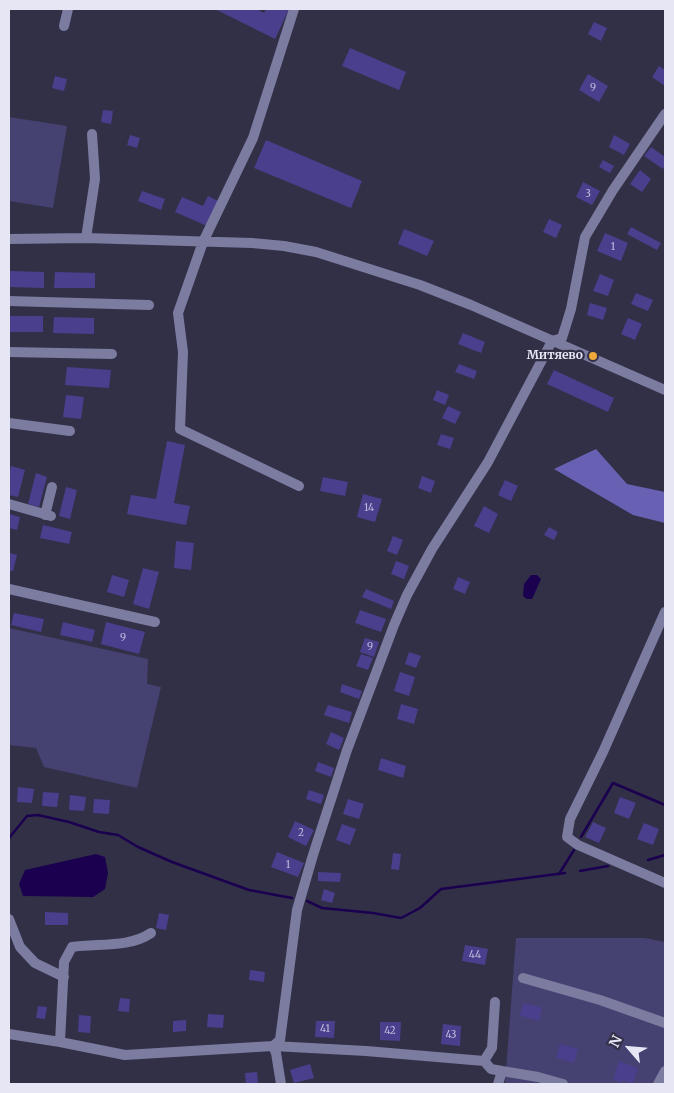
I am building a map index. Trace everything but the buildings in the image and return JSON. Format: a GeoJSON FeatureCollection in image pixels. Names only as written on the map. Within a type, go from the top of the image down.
{"type":"FeatureCollection","features":[{"type":"Feature","properties":{"kind":"street"},"geometry":{"type":"LineString","coordinates":[[64,26],[68,9]]}},
{"type":"Feature","properties":{"kind":"street"},"geometry":{"type":"LineString","coordinates":[[294,9],[254,138],[203,242],[178,313],[183,352],[180,429],[299,486]]}},
{"type":"Feature","properties":{"kind":"street"},"geometry":{"type":"LineString","coordinates":[[273,1046],[280,1040],[297,910],[305,882],[348,750],[407,594],[432,549],[488,462],[552,341],[562,338],[571,309],[585,237],[613,190],[665,114]]}},
{"type":"Feature","properties":{"kind":"street"},"geometry":{"type":"LineString","coordinates":[[86,238],[95,179],[92,134]]}},
{"type":"Feature","properties":{"kind":"street"},"geometry":{"type":"LineString","coordinates":[[9,239],[86,238],[274,244],[327,255],[420,285],[513,323],[665,390]]}},
{"type":"Feature","properties":{"kind":"street"},"geometry":{"type":"LineString","coordinates":[[9,301],[149,305]]}},
{"type":"Feature","properties":{"kind":"street"},"geometry":{"type":"LineString","coordinates":[[9,352],[112,354]]}},
{"type":"Feature","properties":{"kind":"street"},"geometry":{"type":"LineString","coordinates":[[9,423],[70,431]]}},
{"type":"Feature","properties":{"kind":"street"},"geometry":{"type":"LineString","coordinates":[[9,504],[48,516],[52,487]]}},
{"type":"Feature","properties":{"kind":"street"},"geometry":{"type":"LineString","coordinates":[[9,589],[155,622]]}},
{"type":"Feature","properties":{"kind":"street"},"geometry":{"type":"LineString","coordinates":[[665,612],[603,752],[570,819],[567,837],[578,845],[665,882]]}},
{"type":"Feature","properties":{"kind":"street"},"geometry":{"type":"LineString","coordinates":[[9,919],[20,947],[34,963],[64,977]]}},
{"type":"Feature","properties":{"kind":"street"},"geometry":{"type":"LineString","coordinates":[[60,1042],[64,962],[72,947],[92,944],[126,943],[151,933]]}},
{"type":"Feature","properties":{"kind":"street"},"geometry":{"type":"LineString","coordinates":[[523,978],[600,1000],[665,1023]]}},
{"type":"Feature","properties":{"kind":"street"},"geometry":{"type":"LineString","coordinates":[[484,1061],[492,1048],[495,1002]]}},
{"type":"Feature","properties":{"kind":"street"},"geometry":{"type":"LineString","coordinates":[[9,1034],[125,1055],[273,1046],[366,1051],[484,1061],[491,1069],[538,1077],[563,1084]]}},
{"type":"Feature","properties":{"kind":"street"},"geometry":{"type":"LineString","coordinates":[[273,1046],[276,1053],[280,1084]]}},
{"type":"Feature","properties":{"kind":"street"},"geometry":{"type":"LineString","coordinates":[[498,1084],[502,1071]]}},
{"type":"Feature","properties":{"kind":"street"},"geometry":{"type":"LineString","coordinates":[[658,1084],[665,1071]]}},
{"type":"Feature","properties":{"kind":"shaded area"},"geometry":{"type":"Polygon","coordinates":[[[9,117],[67,126],[53,208],[9,201],[9,117]]]}},
{"type":"Feature","properties":{"kind":"shaded area"},"geometry":{"type":"Polygon","coordinates":[[[596,449],[627,484],[665,492],[665,523],[633,515],[554,469],[596,449]]]}},
{"type":"Feature","properties":{"kind":"shaded area"},"geometry":{"type":"Polygon","coordinates":[[[531,575],[537,575],[541,579],[532,599],[527,599],[523,596],[524,584],[531,575]]]}},
{"type":"Feature","properties":{"kind":"shaded area"},"geometry":{"type":"Polygon","coordinates":[[[9,628],[148,659],[147,684],[161,687],[137,788],[44,767],[36,748],[9,745],[9,628]]]}},
{"type":"Feature","properties":{"kind":"shaded area"},"geometry":{"type":"Polygon","coordinates":[[[96,854],[105,857],[108,873],[105,889],[93,897],[23,896],[19,884],[25,870],[96,854]]]}},
{"type":"Feature","properties":{"kind":"shaded area"},"geometry":{"type":"Polygon","coordinates":[[[516,938],[645,938],[665,942],[665,1084],[505,1084],[516,938]]]}},
{"type":"Feature","properties":{"kind":"waterway"},"geometry":{"type":"LineString","coordinates":[[581,837],[613,783],[665,805]]}},
{"type":"Feature","properties":{"kind":"waterway"},"geometry":{"type":"LineString","coordinates":[[9,838],[27,816],[38,815],[69,822],[99,832],[118,835],[138,847],[172,862],[249,890],[292,898]]}},
{"type":"Feature","properties":{"kind":"waterway"},"geometry":{"type":"LineString","coordinates":[[559,874],[574,850]]}},
{"type":"Feature","properties":{"kind":"waterway"},"geometry":{"type":"LineString","coordinates":[[648,860],[665,855]]}},
{"type":"Feature","properties":{"kind":"waterway"},"geometry":{"type":"LineString","coordinates":[[580,871],[608,866]]}},
{"type":"Feature","properties":{"kind":"waterway"},"geometry":{"type":"LineString","coordinates":[[307,901],[322,908],[401,918],[420,908],[441,889],[565,873]]}},
{"type":"Feature","properties":{"kind":"place","name":"Митяево"},"geometry":{"type":"Point","coordinates":[593,356]}}]}
